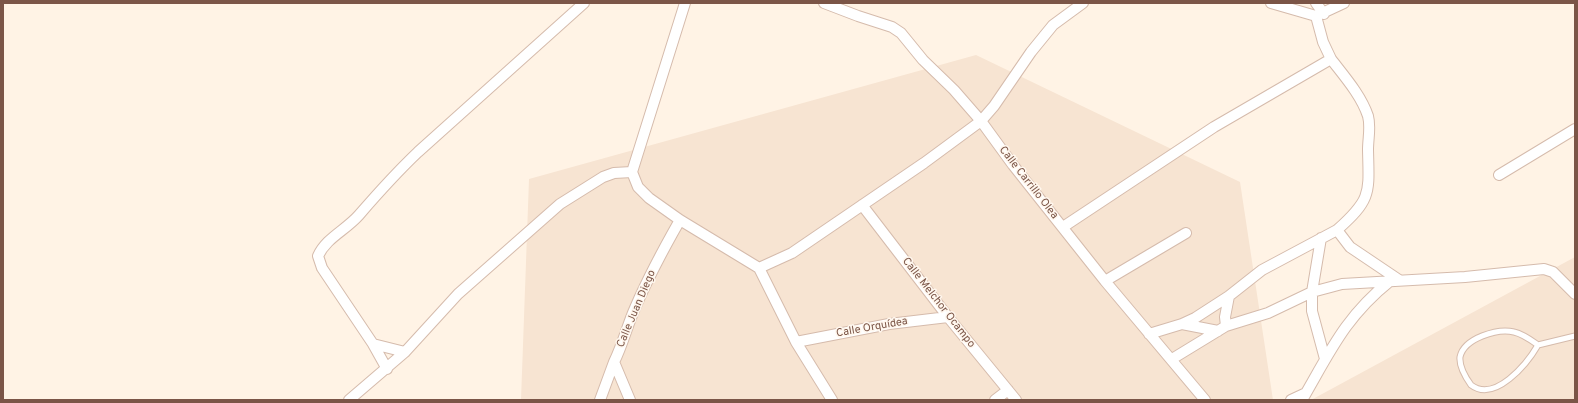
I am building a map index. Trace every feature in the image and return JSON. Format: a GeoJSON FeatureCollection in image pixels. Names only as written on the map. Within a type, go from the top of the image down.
{"type":"FeatureCollection","features":[{"type":"Feature","properties":{"kind":"street"},"geometry":{"type":"LineString","coordinates":[[387,369],[373,344],[322,268],[318,256],[321,250],[358,216],[391,177],[584,3]]}},
{"type":"Feature","properties":{"kind":"street"},"geometry":{"type":"LineString","coordinates":[[685,3],[632,172],[638,187],[644,193],[680,220],[759,268],[796,342],[832,400]]}},
{"type":"Feature","properties":{"kind":"street","name":"Calle Carrillo Olea"},"geometry":{"type":"LineString","coordinates":[[824,3],[858,16],[892,26],[901,33],[923,60],[954,90],[981,121],[1013,165],[1105,281],[1205,400]]}},
{"type":"Feature","properties":{"kind":"street"},"geometry":{"type":"LineString","coordinates":[[759,268],[792,252],[862,205],[981,121],[994,106],[1031,52],[1053,25],[1083,3]]}},
{"type":"Feature","properties":{"kind":"street"},"geometry":{"type":"LineString","coordinates":[[1271,3],[1320,15],[1344,3]]}},
{"type":"Feature","properties":{"kind":"street"},"geometry":{"type":"LineString","coordinates":[[1149,334],[1182,324],[1211,309],[1262,270],[1337,230],[1358,209],[1368,190],[1368,116],[1361,102],[1331,59],[1323,42],[1320,15],[1316,3]]}},
{"type":"Feature","properties":{"kind":"street"},"geometry":{"type":"LineString","coordinates":[[1063,227],[1214,127],[1331,59]]}},
{"type":"Feature","properties":{"kind":"street"},"geometry":{"type":"LineString","coordinates":[[1499,175],[1575,129]]}},
{"type":"Feature","properties":{"kind":"street"},"geometry":{"type":"LineString","coordinates":[[349,400],[405,352],[458,294],[560,204],[603,177],[614,173],[632,172]]}},
{"type":"Feature","properties":{"kind":"street","name":"Calle Melchor Ocampo"},"geometry":{"type":"LineString","coordinates":[[862,205],[948,317],[1016,400]]}},
{"type":"Feature","properties":{"kind":"street","name":"Calle Juan Diego"},"geometry":{"type":"LineString","coordinates":[[630,400],[614,362],[624,341],[637,304],[658,260],[680,220]]}},
{"type":"Feature","properties":{"kind":"street"},"geometry":{"type":"LineString","coordinates":[[1337,230],[1350,247],[1394,281]]}},
{"type":"Feature","properties":{"kind":"street"},"geometry":{"type":"LineString","coordinates":[[1105,281],[1186,233]]}},
{"type":"Feature","properties":{"kind":"street"},"geometry":{"type":"LineString","coordinates":[[1320,238],[1312,292],[1312,311],[1325,359]]}},
{"type":"Feature","properties":{"kind":"street"},"geometry":{"type":"LineString","coordinates":[[1172,359],[1222,328],[1268,313],[1312,292],[1342,284],[1465,277],[1544,269],[1553,272],[1575,294]]}},
{"type":"Feature","properties":{"kind":"street"},"geometry":{"type":"LineString","coordinates":[[1291,400],[1304,397],[1314,382],[1325,359],[1354,314],[1374,294],[1394,281]]}},
{"type":"Feature","properties":{"kind":"street"},"geometry":{"type":"LineString","coordinates":[[1222,328],[1229,296]]}},
{"type":"Feature","properties":{"kind":"street","name":"Calle Orquídea"},"geometry":{"type":"LineString","coordinates":[[796,342],[889,324],[948,317]]}},
{"type":"Feature","properties":{"kind":"street"},"geometry":{"type":"LineString","coordinates":[[1182,324],[1222,328]]}},
{"type":"Feature","properties":{"kind":"street"},"geometry":{"type":"LineString","coordinates":[[373,344],[405,352]]}},
{"type":"Feature","properties":{"kind":"street"},"geometry":{"type":"LineString","coordinates":[[600,400],[614,362]]}},
{"type":"Feature","properties":{"kind":"street"},"geometry":{"type":"LineString","coordinates":[[995,400],[1008,390]]}},
{"type":"Feature","properties":{"kind":"lane"},"geometry":{"type":"LineString","coordinates":[[1482,396],[1473,389],[1461,364],[1460,357],[1464,349],[1483,336],[1500,331],[1514,332],[1527,337],[1538,345]]}},
{"type":"Feature","properties":{"kind":"lane"},"geometry":{"type":"LineString","coordinates":[[1508,388],[1527,365],[1538,345],[1575,336]]}},
{"type":"Feature","properties":{"kind":"shaded area"},"geometry":{"type":"Polygon","coordinates":[[[976,55],[1240,182],[1273,400],[521,400],[529,179],[976,55]]]}},
{"type":"Feature","properties":{"kind":"shaded area"},"geometry":{"type":"Polygon","coordinates":[[[1575,257],[1575,400],[1311,400],[1575,257]]]}}]}
